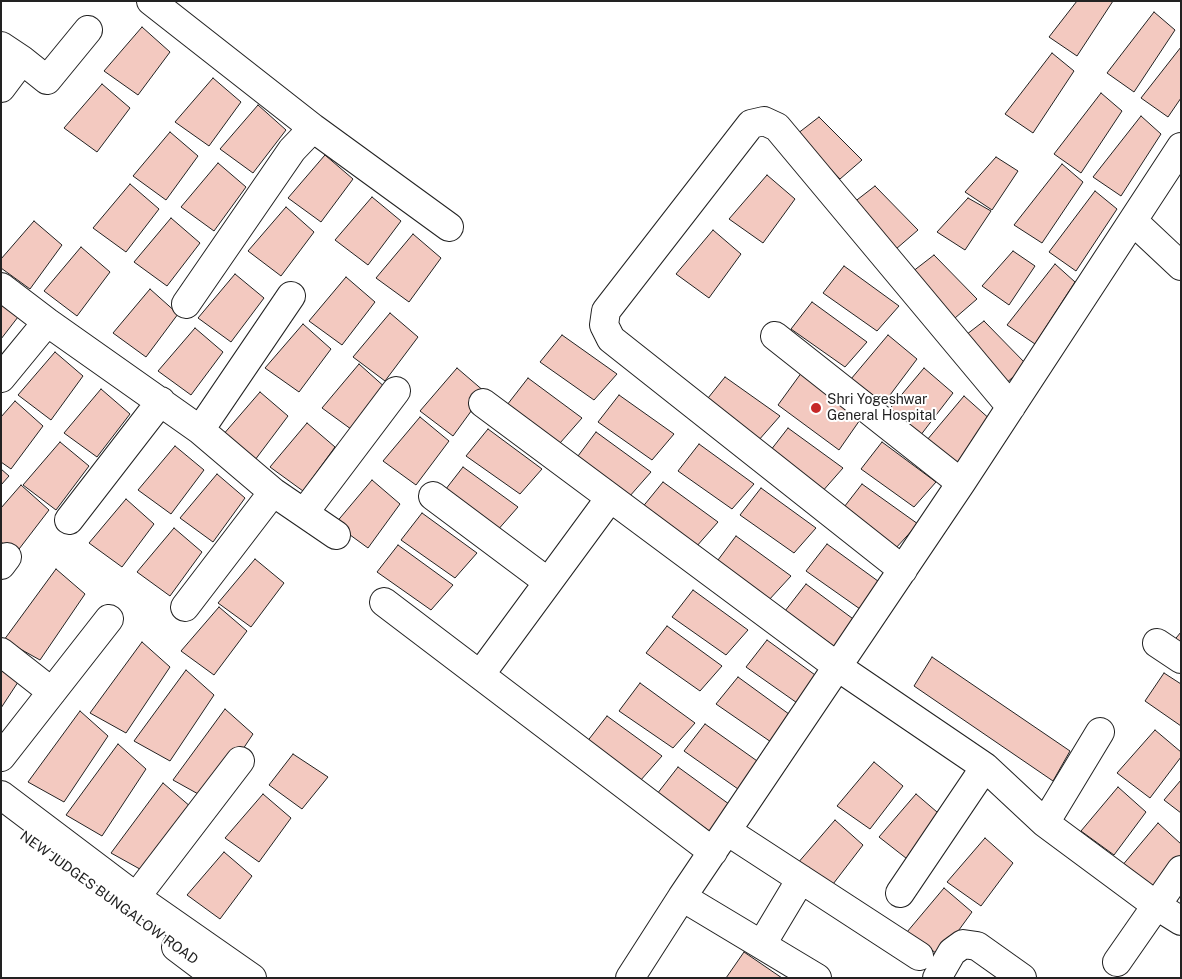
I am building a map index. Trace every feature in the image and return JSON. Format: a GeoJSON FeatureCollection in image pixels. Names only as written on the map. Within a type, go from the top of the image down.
{"type":"FeatureCollection","features":[{"type":"Feature","properties":{"kind":"street"},"geometry":{"type":"LineString","coordinates":[[151,1],[313,128],[449,227]]}},
{"type":"Feature","properties":{"kind":"street"},"geometry":{"type":"LineString","coordinates":[[1,88],[11,53],[47,80],[88,30]]}},
{"type":"Feature","properties":{"kind":"street"},"geometry":{"type":"LineString","coordinates":[[904,570],[611,339],[604,325],[606,311],[751,124],[764,121],[777,127],[1012,407]]}},
{"type":"Feature","properties":{"kind":"street"},"geometry":{"type":"LineString","coordinates":[[186,304],[292,150],[313,128]]}},
{"type":"Feature","properties":{"kind":"street"},"geometry":{"type":"LineString","coordinates":[[630,978],[682,897],[904,570],[1181,148]]}},
{"type":"Feature","properties":{"kind":"street"},"geometry":{"type":"LineString","coordinates":[[1133,221],[1181,266]]}},
{"type":"Feature","properties":{"kind":"street"},"geometry":{"type":"LineString","coordinates":[[1,287],[200,430],[273,492],[336,535]]}},
{"type":"Feature","properties":{"kind":"street"},"geometry":{"type":"LineString","coordinates":[[200,430],[291,296]]}},
{"type":"Feature","properties":{"kind":"street"},"geometry":{"type":"LineString","coordinates":[[1,378],[48,322]]}},
{"type":"Feature","properties":{"kind":"street"},"geometry":{"type":"LineString","coordinates":[[775,336],[961,483]]}},
{"type":"Feature","properties":{"kind":"street"},"geometry":{"type":"LineString","coordinates":[[304,514],[396,392]]}},
{"type":"Feature","properties":{"kind":"street"},"geometry":{"type":"LineString","coordinates":[[69,520],[161,402]]}},
{"type":"Feature","properties":{"kind":"street"},"geometry":{"type":"LineString","coordinates":[[483,403],[838,667],[985,766],[1045,823],[1157,906],[1181,921]]}},
{"type":"Feature","properties":{"kind":"street"},"geometry":{"type":"LineString","coordinates":[[185,607],[273,492]]}},
{"type":"Feature","properties":{"kind":"street"},"geometry":{"type":"LineString","coordinates":[[433,496],[548,582]]}},
{"type":"Feature","properties":{"kind":"street"},"geometry":{"type":"LineString","coordinates":[[480,675],[610,498]]}},
{"type":"Feature","properties":{"kind":"street"},"geometry":{"type":"LineString","coordinates":[[384,602],[480,675],[720,841],[800,879],[919,956]]}},
{"type":"Feature","properties":{"kind":"street"},"geometry":{"type":"LineString","coordinates":[[1,757],[109,619]]}},
{"type":"Feature","properties":{"kind":"street"},"geometry":{"type":"LineString","coordinates":[[1158,644],[1181,659]]}},
{"type":"Feature","properties":{"kind":"street"},"geometry":{"type":"LineString","coordinates":[[1,652],[52,692]]}},
{"type":"Feature","properties":{"kind":"street"},"geometry":{"type":"LineString","coordinates":[[1045,823],[1100,732]]}},
{"type":"Feature","properties":{"kind":"street"},"geometry":{"type":"LineString","coordinates":[[136,897],[240,760]]}},
{"type":"Feature","properties":{"kind":"street"},"geometry":{"type":"LineString","coordinates":[[900,893],[985,766]]}},
{"type":"Feature","properties":{"kind":"street"},"geometry":{"type":"LineString","coordinates":[[1,795],[136,897],[252,978]]}},
{"type":"Feature","properties":{"kind":"street","name":"NEW JUDGES BUNGALOW ROAD"},"geometry":{"type":"LineString","coordinates":[[1,819],[217,978]]}},
{"type":"Feature","properties":{"kind":"street"},"geometry":{"type":"LineString","coordinates":[[1117,962],[1181,870]]}},
{"type":"Feature","properties":{"kind":"street"},"geometry":{"type":"LineString","coordinates":[[762,944],[800,879]]}},
{"type":"Feature","properties":{"kind":"street"},"geometry":{"type":"LineString","coordinates":[[682,897],[817,978]]}},
{"type":"Feature","properties":{"kind":"street"},"geometry":{"type":"LineString","coordinates":[[937,978],[952,952],[963,944],[977,946],[1022,978]]}},
{"type":"Feature","properties":{"kind":"building"},"geometry":{"type":"Polygon","coordinates":[[[1077,1],[1113,1],[1077,56],[1049,37],[1077,1]]]}},
{"type":"Feature","properties":{"kind":"building"},"geometry":{"type":"Polygon","coordinates":[[[1154,12],[1175,30],[1134,92],[1107,73],[1154,12]]]}},
{"type":"Feature","properties":{"kind":"building"},"geometry":{"type":"Polygon","coordinates":[[[142,27],[170,52],[138,95],[104,71],[142,27]]]}},
{"type":"Feature","properties":{"kind":"building"},"geometry":{"type":"Polygon","coordinates":[[[1181,47],[1181,98],[1168,117],[1141,98],[1181,47]]]}},
{"type":"Feature","properties":{"kind":"building"},"geometry":{"type":"Polygon","coordinates":[[[1052,53],[1074,71],[1033,133],[1005,114],[1052,53]]]}},
{"type":"Feature","properties":{"kind":"building"},"geometry":{"type":"Polygon","coordinates":[[[213,78],[241,102],[209,146],[175,122],[213,78]]]}},
{"type":"Feature","properties":{"kind":"building"},"geometry":{"type":"Polygon","coordinates":[[[102,84],[130,108],[97,152],[64,128],[102,84]]]}},
{"type":"Feature","properties":{"kind":"building"},"geometry":{"type":"Polygon","coordinates":[[[1101,93],[1122,111],[1081,173],[1054,154],[1101,93]]]}},
{"type":"Feature","properties":{"kind":"building"},"geometry":{"type":"Polygon","coordinates":[[[258,105],[286,130],[253,173],[220,149],[258,105]]]}},
{"type":"Feature","properties":{"kind":"building"},"geometry":{"type":"Polygon","coordinates":[[[1141,116],[1161,134],[1121,196],[1093,177],[1141,116]]]}},
{"type":"Feature","properties":{"kind":"building"},"geometry":{"type":"Polygon","coordinates":[[[819,117],[862,160],[840,179],[797,134],[819,117]]]}},
{"type":"Feature","properties":{"kind":"building"},"geometry":{"type":"Polygon","coordinates":[[[170,132],[198,156],[166,200],[133,176],[170,132]]]}},
{"type":"Feature","properties":{"kind":"building"},"geometry":{"type":"Polygon","coordinates":[[[325,155],[353,179],[321,222],[288,198],[325,155]]]}},
{"type":"Feature","properties":{"kind":"building"},"geometry":{"type":"Polygon","coordinates":[[[996,157],[1018,171],[992,210],[965,192],[996,157]]]}},
{"type":"Feature","properties":{"kind":"building"},"geometry":{"type":"Polygon","coordinates":[[[218,163],[246,187],[214,231],[181,207],[218,163]]]}},
{"type":"Feature","properties":{"kind":"building"},"geometry":{"type":"Polygon","coordinates":[[[1062,164],[1083,182],[1042,243],[1014,225],[1062,164]]]}},
{"type":"Feature","properties":{"kind":"building"},"geometry":{"type":"Polygon","coordinates":[[[767,175],[795,199],[763,243],[729,219],[767,175]]]}},
{"type":"Feature","properties":{"kind":"building"},"geometry":{"type":"Polygon","coordinates":[[[130,184],[159,209],[126,252],[93,228],[130,184]]]}},
{"type":"Feature","properties":{"kind":"building"},"geometry":{"type":"Polygon","coordinates":[[[875,186],[918,230],[896,249],[853,203],[875,186]]]}},
{"type":"Feature","properties":{"kind":"building"},"geometry":{"type":"Polygon","coordinates":[[[1095,191],[1117,209],[1076,271],[1049,252],[1095,191]]]}},
{"type":"Feature","properties":{"kind":"building"},"geometry":{"type":"Polygon","coordinates":[[[372,197],[401,221],[368,265],[335,240],[372,197]]]}},
{"type":"Feature","properties":{"kind":"building"},"geometry":{"type":"Polygon","coordinates":[[[968,198],[991,211],[965,250],[937,232],[968,198]]]}},
{"type":"Feature","properties":{"kind":"building"},"geometry":{"type":"Polygon","coordinates":[[[286,207],[314,232],[281,276],[248,251],[286,207]]]}},
{"type":"Feature","properties":{"kind":"building"},"geometry":{"type":"Polygon","coordinates":[[[171,218],[200,243],[167,286],[134,262],[171,218]]]}},
{"type":"Feature","properties":{"kind":"building"},"geometry":{"type":"Polygon","coordinates":[[[34,221],[62,245],[30,289],[1,268],[1,259],[34,221]]]}},
{"type":"Feature","properties":{"kind":"building"},"geometry":{"type":"Polygon","coordinates":[[[713,230],[741,254],[709,298],[676,274],[713,230]]]}},
{"type":"Feature","properties":{"kind":"building"},"geometry":{"type":"Polygon","coordinates":[[[413,234],[441,258],[409,302],[376,278],[413,234]]]}},
{"type":"Feature","properties":{"kind":"building"},"geometry":{"type":"Polygon","coordinates":[[[81,247],[110,272],[77,316],[44,291],[81,247]]]}},
{"type":"Feature","properties":{"kind":"building"},"geometry":{"type":"Polygon","coordinates":[[[1013,251],[1035,266],[1009,305],[982,286],[1013,251]]]}},
{"type":"Feature","properties":{"kind":"building"},"geometry":{"type":"Polygon","coordinates":[[[934,255],[977,299],[955,318],[912,272],[934,255]]]}},
{"type":"Feature","properties":{"kind":"building"},"geometry":{"type":"Polygon","coordinates":[[[1055,264],[1075,282],[1035,344],[1007,325],[1055,264]]]}},
{"type":"Feature","properties":{"kind":"building"},"geometry":{"type":"Polygon","coordinates":[[[844,266],[899,306],[877,331],[823,293],[844,266]]]}},
{"type":"Feature","properties":{"kind":"building"},"geometry":{"type":"Polygon","coordinates":[[[235,274],[264,298],[231,342],[198,318],[235,274]]]}},
{"type":"Feature","properties":{"kind":"building"},"geometry":{"type":"Polygon","coordinates":[[[346,277],[375,302],[342,345],[309,321],[346,277]]]}},
{"type":"Feature","properties":{"kind":"building"},"geometry":{"type":"Polygon","coordinates":[[[150,289],[178,314],[146,357],[113,333],[150,289]]]}},
{"type":"Feature","properties":{"kind":"building"},"geometry":{"type":"Polygon","coordinates":[[[1,302],[18,317],[1,339],[1,302]]]}},
{"type":"Feature","properties":{"kind":"building"},"geometry":{"type":"Polygon","coordinates":[[[812,302],[867,342],[845,367],[791,329],[812,302]]]}},
{"type":"Feature","properties":{"kind":"building"},"geometry":{"type":"Polygon","coordinates":[[[390,313],[418,337],[385,381],[353,357],[390,313]]]}},
{"type":"Feature","properties":{"kind":"building"},"geometry":{"type":"Polygon","coordinates":[[[984,321],[1027,365],[1005,384],[962,338],[984,321]]]}},
{"type":"Feature","properties":{"kind":"building"},"geometry":{"type":"Polygon","coordinates":[[[303,324],[331,349],[299,392],[265,368],[303,324]]]}},
{"type":"Feature","properties":{"kind":"building"},"geometry":{"type":"Polygon","coordinates":[[[195,328],[223,352],[191,395],[158,371],[195,328]]]}},
{"type":"Feature","properties":{"kind":"building"},"geometry":{"type":"Polygon","coordinates":[[[562,335],[617,374],[594,400],[540,362],[562,335]]]}},
{"type":"Feature","properties":{"kind":"building"},"geometry":{"type":"Polygon","coordinates":[[[888,335],[917,359],[884,403],[851,379],[888,335]]]}},
{"type":"Feature","properties":{"kind":"building"},"geometry":{"type":"Polygon","coordinates":[[[55,352],[83,376],[51,420],[18,395],[55,352]]]}},
{"type":"Feature","properties":{"kind":"building"},"geometry":{"type":"Polygon","coordinates":[[[359,364],[387,389],[355,432],[322,408],[359,364]]]}},
{"type":"Feature","properties":{"kind":"building"},"geometry":{"type":"Polygon","coordinates":[[[457,368],[485,392],[453,436],[420,411],[457,368]]]}},
{"type":"Feature","properties":{"kind":"building"},"geometry":{"type":"Polygon","coordinates":[[[924,368],[953,393],[920,436],[887,412],[924,368]]]}},
{"type":"Feature","properties":{"kind":"building"},"geometry":{"type":"Polygon","coordinates":[[[802,372],[862,417],[839,450],[778,405],[802,372]]]}},
{"type":"Feature","properties":{"kind":"building"},"geometry":{"type":"Polygon","coordinates":[[[725,377],[780,416],[758,441],[704,403],[725,377]]]}},
{"type":"Feature","properties":{"kind":"building"},"geometry":{"type":"Polygon","coordinates":[[[528,378],[582,418],[560,443],[507,405],[528,378]]]}},
{"type":"Feature","properties":{"kind":"building"},"geometry":{"type":"Polygon","coordinates":[[[101,389],[130,414],[97,457],[64,433],[101,389]]]}},
{"type":"Feature","properties":{"kind":"building"},"geometry":{"type":"Polygon","coordinates":[[[260,392],[288,416],[255,460],[222,436],[260,392]]]}},
{"type":"Feature","properties":{"kind":"building"},"geometry":{"type":"Polygon","coordinates":[[[619,395],[674,434],[652,460],[598,422],[619,395]]]}},
{"type":"Feature","properties":{"kind":"building"},"geometry":{"type":"Polygon","coordinates":[[[964,396],[992,421],[960,464],[927,440],[964,396]]]}},
{"type":"Feature","properties":{"kind":"building"},"geometry":{"type":"Polygon","coordinates":[[[15,401],[43,426],[11,469],[1,462],[1,417],[15,401]]]}},
{"type":"Feature","properties":{"kind":"building"},"geometry":{"type":"Polygon","coordinates":[[[420,417],[449,441],[416,485],[383,461],[420,417]]]}},
{"type":"Feature","properties":{"kind":"building"},"geometry":{"type":"Polygon","coordinates":[[[307,423],[335,447],[303,491],[270,467],[307,423]]]}},
{"type":"Feature","properties":{"kind":"building"},"geometry":{"type":"Polygon","coordinates":[[[788,428],[843,468],[821,493],[767,455],[788,428]]]}},
{"type":"Feature","properties":{"kind":"building"},"geometry":{"type":"Polygon","coordinates":[[[488,429],[542,469],[520,494],[466,456],[488,429]]]}},
{"type":"Feature","properties":{"kind":"building"},"geometry":{"type":"Polygon","coordinates":[[[596,432],[651,472],[629,497],[575,460],[596,432]]]}},
{"type":"Feature","properties":{"kind":"building"},"geometry":{"type":"Polygon","coordinates":[[[60,442],[89,466],[56,510],[23,485],[60,442]]]}},
{"type":"Feature","properties":{"kind":"building"},"geometry":{"type":"Polygon","coordinates":[[[882,442],[936,482],[914,507],[861,469],[882,442]]]}},
{"type":"Feature","properties":{"kind":"building"},"geometry":{"type":"Polygon","coordinates":[[[699,444],[754,484],[732,509],[678,471],[699,444]]]}},
{"type":"Feature","properties":{"kind":"building"},"geometry":{"type":"Polygon","coordinates":[[[175,446],[204,470],[171,514],[138,490],[175,446]]]}},
{"type":"Feature","properties":{"kind":"building"},"geometry":{"type":"Polygon","coordinates":[[[463,467],[518,507],[496,532],[442,494],[463,467]]]}},
{"type":"Feature","properties":{"kind":"building"},"geometry":{"type":"Polygon","coordinates":[[[1,469],[9,476],[1,485],[1,469]]]}},
{"type":"Feature","properties":{"kind":"building"},"geometry":{"type":"Polygon","coordinates":[[[217,474],[245,498],[213,542],[180,518],[217,474]]]}},
{"type":"Feature","properties":{"kind":"building"},"geometry":{"type":"Polygon","coordinates":[[[372,480],[400,504],[368,548],[335,524],[372,480]]]}},
{"type":"Feature","properties":{"kind":"building"},"geometry":{"type":"Polygon","coordinates":[[[663,482],[718,522],[696,547],[641,509],[663,482]]]}},
{"type":"Feature","properties":{"kind":"building"},"geometry":{"type":"Polygon","coordinates":[[[862,484],[918,524],[895,549],[841,511],[862,484]]]}},
{"type":"Feature","properties":{"kind":"building"},"geometry":{"type":"Polygon","coordinates":[[[21,485],[49,510],[16,553],[1,542],[1,508],[21,485]]]}},
{"type":"Feature","properties":{"kind":"building"},"geometry":{"type":"Polygon","coordinates":[[[761,488],[816,528],[794,553],[740,515],[761,488]]]}},
{"type":"Feature","properties":{"kind":"building"},"geometry":{"type":"Polygon","coordinates":[[[126,499],[154,524],[122,567],[89,543],[126,499]]]}},
{"type":"Feature","properties":{"kind":"building"},"geometry":{"type":"Polygon","coordinates":[[[422,513],[477,553],[455,578],[401,540],[422,513]]]}},
{"type":"Feature","properties":{"kind":"building"},"geometry":{"type":"Polygon","coordinates":[[[174,528],[202,552],[170,596],[137,572],[174,528]]]}},
{"type":"Feature","properties":{"kind":"building"},"geometry":{"type":"Polygon","coordinates":[[[736,536],[791,576],[768,601],[715,564],[736,536]]]}},
{"type":"Feature","properties":{"kind":"building"},"geometry":{"type":"Polygon","coordinates":[[[827,544],[882,584],[860,609],[806,571],[827,544]]]}},
{"type":"Feature","properties":{"kind":"building"},"geometry":{"type":"Polygon","coordinates":[[[398,545],[453,585],[431,610],[377,572],[398,545]]]}},
{"type":"Feature","properties":{"kind":"building"},"geometry":{"type":"Polygon","coordinates":[[[255,559],[284,583],[251,627],[218,603],[255,559]]]}},
{"type":"Feature","properties":{"kind":"building"},"geometry":{"type":"Polygon","coordinates":[[[56,569],[85,594],[40,660],[4,640],[56,569]]]}},
{"type":"Feature","properties":{"kind":"building"},"geometry":{"type":"Polygon","coordinates":[[[806,584],[860,624],[838,649],[785,611],[806,584]]]}},
{"type":"Feature","properties":{"kind":"building"},"geometry":{"type":"Polygon","coordinates":[[[693,590],[748,630],[726,655],[672,617],[693,590]]]}},
{"type":"Feature","properties":{"kind":"building"},"geometry":{"type":"Polygon","coordinates":[[[219,607],[247,631],[214,675],[181,651],[219,607]]]}},
{"type":"Feature","properties":{"kind":"building"},"geometry":{"type":"Polygon","coordinates":[[[667,626],[722,666],[700,691],[646,653],[667,626]]]}},
{"type":"Feature","properties":{"kind":"building"},"geometry":{"type":"Polygon","coordinates":[[[1181,632],[1181,649],[1172,643],[1181,632]]]}},
{"type":"Feature","properties":{"kind":"building"},"geometry":{"type":"Polygon","coordinates":[[[767,640],[822,680],[800,705],[746,667],[767,640]]]}},
{"type":"Feature","properties":{"kind":"building"},"geometry":{"type":"Polygon","coordinates":[[[142,642],[170,667],[126,733],[90,713],[142,642]]]}},
{"type":"Feature","properties":{"kind":"building"},"geometry":{"type":"Polygon","coordinates":[[[932,657],[1070,751],[1053,781],[914,686],[932,657]]]}},
{"type":"Feature","properties":{"kind":"building"},"geometry":{"type":"Polygon","coordinates":[[[1,658],[22,676],[1,708],[1,658]]]}},
{"type":"Feature","properties":{"kind":"building"},"geometry":{"type":"Polygon","coordinates":[[[186,670],[214,695],[170,761],[134,741],[186,670]]]}},
{"type":"Feature","properties":{"kind":"building"},"geometry":{"type":"Polygon","coordinates":[[[1164,673],[1181,684],[1181,726],[1145,701],[1164,673]]]}},
{"type":"Feature","properties":{"kind":"building"},"geometry":{"type":"Polygon","coordinates":[[[738,677],[793,717],[771,742],[716,704],[738,677]]]}},
{"type":"Feature","properties":{"kind":"building"},"geometry":{"type":"Polygon","coordinates":[[[640,683],[695,723],[673,748],[619,711],[640,683]]]}},
{"type":"Feature","properties":{"kind":"building"},"geometry":{"type":"Polygon","coordinates":[[[225,709],[253,734],[209,800],[173,780],[225,709]]]}},
{"type":"Feature","properties":{"kind":"building"},"geometry":{"type":"Polygon","coordinates":[[[80,711],[108,736],[64,802],[28,782],[80,711]]]}},
{"type":"Feature","properties":{"kind":"building"},"geometry":{"type":"Polygon","coordinates":[[[607,716],[662,756],[640,781],[586,743],[607,716]]]}},
{"type":"Feature","properties":{"kind":"building"},"geometry":{"type":"Polygon","coordinates":[[[705,724],[760,763],[738,789],[684,751],[705,724]]]}},
{"type":"Feature","properties":{"kind":"building"},"geometry":{"type":"Polygon","coordinates":[[[1155,730],[1181,752],[1181,757],[1150,798],[1117,773],[1155,730]]]}},
{"type":"Feature","properties":{"kind":"building"},"geometry":{"type":"Polygon","coordinates":[[[118,744],[146,769],[102,836],[66,815],[118,744]]]}},
{"type":"Feature","properties":{"kind":"building"},"geometry":{"type":"Polygon","coordinates":[[[293,754],[328,777],[302,809],[269,785],[293,754]]]}},
{"type":"Feature","properties":{"kind":"building"},"geometry":{"type":"Polygon","coordinates":[[[874,762],[903,786],[870,829],[837,806],[874,762]]]}},
{"type":"Feature","properties":{"kind":"building"},"geometry":{"type":"Polygon","coordinates":[[[678,767],[733,807],[711,832],[657,794],[678,767]]]}},
{"type":"Feature","properties":{"kind":"building"},"geometry":{"type":"Polygon","coordinates":[[[1181,780],[1181,813],[1164,800],[1181,780]]]}},
{"type":"Feature","properties":{"kind":"building"},"geometry":{"type":"Polygon","coordinates":[[[163,783],[191,807],[147,873],[111,853],[163,783]]]}},
{"type":"Feature","properties":{"kind":"building"},"geometry":{"type":"Polygon","coordinates":[[[1118,787],[1146,812],[1114,855],[1081,831],[1118,787]]]}},
{"type":"Feature","properties":{"kind":"building"},"geometry":{"type":"Polygon","coordinates":[[[263,794],[291,818],[259,862],[225,838],[263,794]]]}},
{"type":"Feature","properties":{"kind":"building"},"geometry":{"type":"Polygon","coordinates":[[[916,794],[944,818],[911,862],[879,837],[916,794]]]}},
{"type":"Feature","properties":{"kind":"building"},"geometry":{"type":"Polygon","coordinates":[[[835,820],[863,845],[830,888],[797,864],[835,820]]]}},
{"type":"Feature","properties":{"kind":"building"},"geometry":{"type":"Polygon","coordinates":[[[1158,823],[1181,844],[1181,855],[1153,892],[1121,867],[1158,823]]]}},
{"type":"Feature","properties":{"kind":"building"},"geometry":{"type":"Polygon","coordinates":[[[985,838],[1013,863],[981,906],[947,882],[985,838]]]}},
{"type":"Feature","properties":{"kind":"building"},"geometry":{"type":"Polygon","coordinates":[[[224,852],[252,876],[220,919],[187,895],[224,852]]]}},
{"type":"Feature","properties":{"kind":"building"},"geometry":{"type":"Polygon","coordinates":[[[944,888],[972,912],[940,956],[907,932],[944,888]]]}},
{"type":"Feature","properties":{"kind":"building"},"geometry":{"type":"Polygon","coordinates":[[[744,952],[782,978],[726,978],[744,952]]]}},
{"type":"Feature","properties":{"kind":"place","name":"Shri Yogeshwar General Hospital"},"geometry":{"type":"Point","coordinates":[816,408]}}]}
